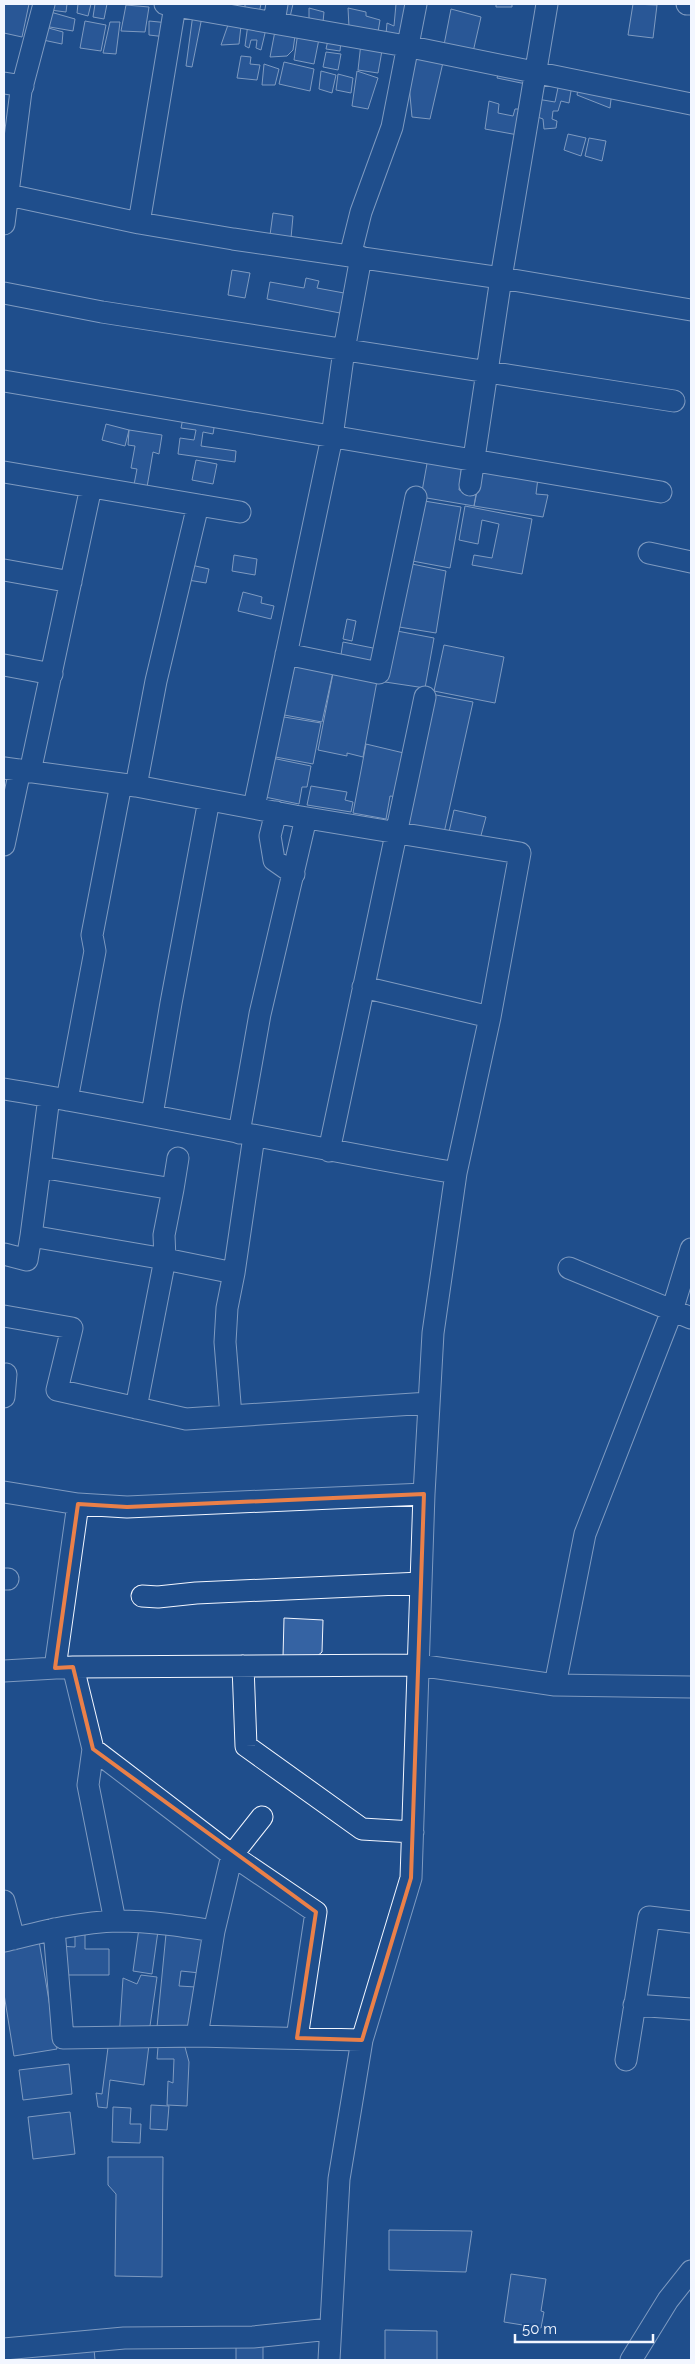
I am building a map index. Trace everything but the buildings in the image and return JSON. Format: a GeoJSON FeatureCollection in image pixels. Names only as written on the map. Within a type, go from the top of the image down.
{"type":"FeatureCollection","features":[{"type":"Feature","properties":{"kind":"street"},"geometry":{"type":"LineString","coordinates":[[4,224],[13,84],[44,4]]}},
{"type":"Feature","properties":{"kind":"street"},"geometry":{"type":"LineString","coordinates":[[254,807],[332,437],[361,212],[392,127],[402,82],[406,46],[416,4]]}},
{"type":"Feature","properties":{"kind":"street"},"geometry":{"type":"LineString","coordinates":[[470,486],[501,278],[546,4]]}},
{"type":"Feature","properties":{"kind":"street"},"geometry":{"type":"LineString","coordinates":[[139,223],[170,5],[276,13],[406,46],[691,104]]}},
{"type":"Feature","properties":{"kind":"street"},"geometry":{"type":"LineString","coordinates":[[6,195],[139,223],[501,278],[691,310]]}},
{"type":"Feature","properties":{"kind":"street"},"geometry":{"type":"LineString","coordinates":[[4,293],[102,312],[674,401]]}},
{"type":"Feature","properties":{"kind":"street"},"geometry":{"type":"LineString","coordinates":[[4,381],[661,492]]}},
{"type":"Feature","properties":{"kind":"street"},"geometry":{"type":"LineString","coordinates":[[4,472],[240,512]]}},
{"type":"Feature","properties":{"kind":"street"},"geometry":{"type":"LineString","coordinates":[[4,845],[18,770],[52,674],[91,487]]}},
{"type":"Feature","properties":{"kind":"street"},"geometry":{"type":"LineString","coordinates":[[286,654],[380,673],[416,497]]}},
{"type":"Feature","properties":{"kind":"street"},"geometry":{"type":"LineString","coordinates":[[4,1254],[27,1260],[40,1167],[95,951],[92,935],[198,505]]}},
{"type":"Feature","properties":{"kind":"street"},"geometry":{"type":"LineString","coordinates":[[649,553],[691,562]]}},
{"type":"Feature","properties":{"kind":"street"},"geometry":{"type":"LineString","coordinates":[[4,570],[72,582]]}},
{"type":"Feature","properties":{"kind":"street"},"geometry":{"type":"LineString","coordinates":[[4,665],[52,674]]}},
{"type":"Feature","properties":{"kind":"street"},"geometry":{"type":"LineString","coordinates":[[329,1151],[425,697]]}},
{"type":"Feature","properties":{"kind":"street"},"geometry":{"type":"LineString","coordinates":[[18,770],[128,785],[306,818],[520,853],[490,1017],[456,1173],[433,1333],[424,1494],[411,1878],[362,2040],[339,2179],[329,2360]]}},
{"type":"Feature","properties":{"kind":"street"},"geometry":{"type":"LineString","coordinates":[[152,1115],[209,800]]}},
{"type":"Feature","properties":{"kind":"street"},"geometry":{"type":"LineString","coordinates":[[276,812],[270,836],[274,860],[294,874]]}},
{"type":"Feature","properties":{"kind":"street"},"geometry":{"type":"LineString","coordinates":[[231,1416],[225,1342],[226,1308],[234,1273],[246,1135],[260,1014],[306,818]]}},
{"type":"Feature","properties":{"kind":"street"},"geometry":{"type":"LineString","coordinates":[[363,987],[490,1017]]}},
{"type":"Feature","properties":{"kind":"street"},"geometry":{"type":"LineString","coordinates":[[4,1090],[152,1115],[329,1151],[456,1173]]}},
{"type":"Feature","properties":{"kind":"street"},"geometry":{"type":"LineString","coordinates":[[136,1408],[165,1260],[164,1235],[178,1158]]}},
{"type":"Feature","properties":{"kind":"street"},"geometry":{"type":"LineString","coordinates":[[40,1167],[173,1189]]}},
{"type":"Feature","properties":{"kind":"street"},"geometry":{"type":"LineString","coordinates":[[31,1236],[234,1273]]}},
{"type":"Feature","properties":{"kind":"street"},"geometry":{"type":"LineString","coordinates":[[555,1685],[585,1534],[681,1314],[691,1249]]}},
{"type":"Feature","properties":{"kind":"street"},"geometry":{"type":"LineString","coordinates":[[569,1268],[681,1314]]}},
{"type":"Feature","properties":{"kind":"street"},"geometry":{"type":"LineString","coordinates":[[4,1316],[72,1328],[57,1390],[186,1419],[429,1403]]}},
{"type":"Feature","properties":{"kind":"street"},"geometry":{"type":"LineString","coordinates":[[4,1397],[6,1374]]}},
{"type":"Feature","properties":{"kind":"street"},"geometry":{"type":"LineString","coordinates":[[4,1492],[78,1504],[127,1508],[424,1494]]}},
{"type":"Feature","properties":{"kind":"street"},"geometry":{"type":"LineString","coordinates":[[78,1504],[64,1667],[93,1750],[88,1785],[115,1921]]}},
{"type":"Feature","properties":{"kind":"street"},"geometry":{"type":"LineString","coordinates":[[142,1596],[158,1597],[196,1593],[421,1582]]}},
{"type":"Feature","properties":{"kind":"street"},"geometry":{"type":"LineString","coordinates":[[4,1671],[64,1667],[418,1665],[555,1685],[691,1687]]}},
{"type":"Feature","properties":{"kind":"street"},"geometry":{"type":"LineString","coordinates":[[243,1666],[246,1746],[362,1829],[412,1832]]}},
{"type":"Feature","properties":{"kind":"street"},"geometry":{"type":"LineString","coordinates":[[93,1750],[232,1855],[316,1912],[297,2038]]}},
{"type":"Feature","properties":{"kind":"street"},"geometry":{"type":"LineString","coordinates":[[197,2036],[214,1931],[232,1855],[262,1817]]}},
{"type":"Feature","properties":{"kind":"street"},"geometry":{"type":"LineString","coordinates":[[4,1901],[9,1940],[54,1929],[115,1921],[145,1922],[214,1931]]}},
{"type":"Feature","properties":{"kind":"street"},"geometry":{"type":"LineString","coordinates":[[626,2060],[649,1918],[691,1922]]}},
{"type":"Feature","properties":{"kind":"street"},"geometry":{"type":"LineString","coordinates":[[54,1929],[63,2038],[197,2036],[362,2040]]}},
{"type":"Feature","properties":{"kind":"street"},"geometry":{"type":"LineString","coordinates":[[634,2005],[691,2009]]}},
{"type":"Feature","properties":{"kind":"street"},"geometry":{"type":"LineString","coordinates":[[631,2360],[668,2300],[691,2271]]}},
{"type":"Feature","properties":{"kind":"street"},"geometry":{"type":"LineString","coordinates":[[4,2349],[124,2338],[253,2337],[330,2329]]}},
{"type":"Feature","properties":{"kind":"highlighted area"},"geometry":{"type":"Polygon","coordinates":[[[424,1494],[411,1878],[362,2040],[297,2038],[316,1912],[93,1749],[73,1667],[55,1668],[78,1504],[127,1507],[424,1494]]]}}]}
